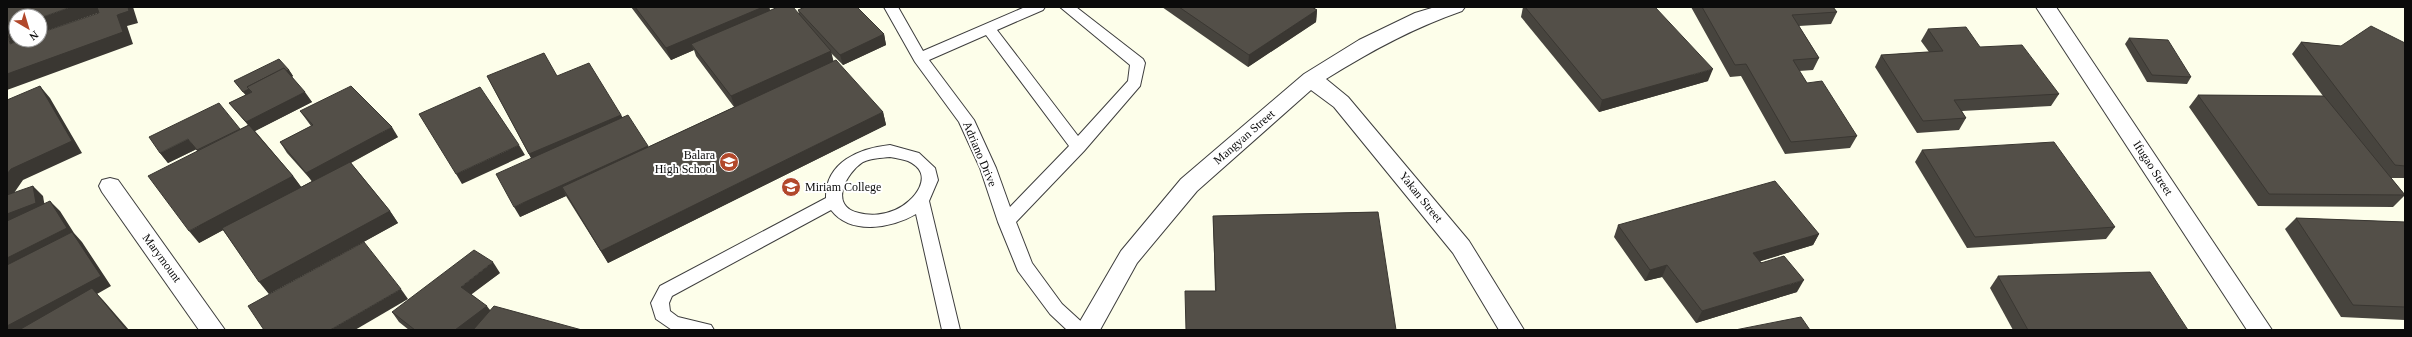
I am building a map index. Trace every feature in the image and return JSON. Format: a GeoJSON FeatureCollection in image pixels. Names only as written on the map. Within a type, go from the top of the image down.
{"type":"FeatureCollection","features":[{"type":"Feature","properties":{"kind":"street","name":"Mangyan Street"},"geometry":{"type":"LineString","coordinates":[[1087,330],[1129,257],[1189,185],[1311,79],[1366,46],[1422,18],[1455,7]]}},
{"type":"Feature","properties":{"kind":"street","name":"Ifugao Street"},"geometry":{"type":"LineString","coordinates":[[2046,7],[2260,330]]}},
{"type":"Feature","properties":{"kind":"street","name":"Yakan Street"},"geometry":{"type":"LineString","coordinates":[[1311,79],[1341,102],[1461,247],[1512,330]]}},
{"type":"Feature","properties":{"kind":"street","name":"Marymount"},"geometry":{"type":"LineString","coordinates":[[110,186],[213,330]]}},
{"type":"Feature","properties":{"kind":"lane","name":"Adriano Drive"},"geometry":{"type":"LineString","coordinates":[[891,7],[920,58],[966,120],[988,168],[1006,222],[1024,266],[1056,309],[1079,330]]}},
{"type":"Feature","properties":{"kind":"lane"},"geometry":{"type":"LineString","coordinates":[[920,58],[1038,7]]}},
{"type":"Feature","properties":{"kind":"lane"},"geometry":{"type":"LineString","coordinates":[[1006,222],[1078,147],[1135,82],[1138,63],[1067,7]]}},
{"type":"Feature","properties":{"kind":"lane"},"geometry":{"type":"LineString","coordinates":[[989,29],[1078,147]]}},
{"type":"Feature","properties":{"kind":"lane"},"geometry":{"type":"LineString","coordinates":[[874,152],[905,152],[918,158],[926,167],[930,178],[929,190],[922,201],[911,210],[882,221],[866,221],[852,217],[842,211],[835,201],[833,190],[837,178],[846,167],[859,158],[874,152]]}},
{"type":"Feature","properties":{"kind":"lane"},"geometry":{"type":"LineString","coordinates":[[705,330],[673,323],[662,314],[660,302],[666,291],[835,201]]}},
{"type":"Feature","properties":{"kind":"lane"},"geometry":{"type":"LineString","coordinates":[[922,201],[946,302],[951,330]]}},
{"type":"Feature","properties":{"kind":"building"},"geometry":{"type":"Polygon","coordinates":[[[7,7],[71,7],[48,15],[48,8],[8,8],[7,29],[7,7]]]}},
{"type":"Feature","properties":{"kind":"building"},"geometry":{"type":"Polygon","coordinates":[[[97,7],[128,7],[129,11],[117,15],[123,32],[7,74],[7,30],[8,48],[48,48],[48,30],[99,13],[97,7]]]}},
{"type":"Feature","properties":{"kind":"building"},"geometry":{"type":"Polygon","coordinates":[[[635,7],[763,7],[666,48],[635,7]]]}},
{"type":"Feature","properties":{"kind":"building"},"geometry":{"type":"Polygon","coordinates":[[[778,7],[793,7],[831,51],[731,96],[691,44],[778,7]]]}},
{"type":"Feature","properties":{"kind":"building"},"geometry":{"type":"Polygon","coordinates":[[[805,7],[857,7],[884,34],[840,55],[798,10],[805,7]]]}},
{"type":"Feature","properties":{"kind":"building"},"geometry":{"type":"Polygon","coordinates":[[[1179,7],[1312,7],[1317,10],[1249,55],[1179,7]]]}},
{"type":"Feature","properties":{"kind":"building"},"geometry":{"type":"Polygon","coordinates":[[[1525,7],[1655,7],[1713,69],[1602,100],[1525,7]]]}},
{"type":"Feature","properties":{"kind":"building"},"geometry":{"type":"Polygon","coordinates":[[[1702,7],[1833,7],[1837,12],[1792,15],[1819,58],[1793,60],[1807,83],[1822,81],[1857,136],[1791,142],[1746,64],[1735,65],[1702,7]]]}},
{"type":"Feature","properties":{"kind":"building"},"geometry":{"type":"Polygon","coordinates":[[[2371,26],[2405,43],[2405,166],[2395,165],[2301,42],[2341,46],[2371,26]]]}},
{"type":"Feature","properties":{"kind":"building"},"geometry":{"type":"Polygon","coordinates":[[[1966,27],[1980,47],[2022,45],[2059,94],[1954,100],[1966,118],[1923,121],[1881,55],[1943,51],[1928,29],[1966,27]]]}},
{"type":"Feature","properties":{"kind":"building"},"geometry":{"type":"Polygon","coordinates":[[[2129,38],[2168,40],[2191,77],[2152,75],[2129,38]]]}},
{"type":"Feature","properties":{"kind":"building"},"geometry":{"type":"Polygon","coordinates":[[[544,53],[557,76],[589,63],[621,115],[529,154],[487,76],[544,53]]]}},
{"type":"Feature","properties":{"kind":"building"},"geometry":{"type":"Polygon","coordinates":[[[279,59],[289,70],[286,71],[284,68],[247,87],[249,89],[243,92],[234,81],[279,59]]]}},
{"type":"Feature","properties":{"kind":"building","name":"Balara High School"},"geometry":{"type":"Polygon","coordinates":[[[836,60],[883,112],[601,251],[562,187],[836,60]]]}},
{"type":"Feature","properties":{"kind":"building"},"geometry":{"type":"Polygon","coordinates":[[[284,68],[305,92],[246,122],[229,103],[252,92],[247,87],[284,68]]]}},
{"type":"Feature","properties":{"kind":"building"},"geometry":{"type":"Polygon","coordinates":[[[40,86],[72,141],[11,169],[7,174],[7,100],[40,86]]]}},
{"type":"Feature","properties":{"kind":"building"},"geometry":{"type":"Polygon","coordinates":[[[351,86],[392,127],[306,173],[280,142],[313,125],[300,111],[351,86]]]}},
{"type":"Feature","properties":{"kind":"building"},"geometry":{"type":"Polygon","coordinates":[[[480,87],[519,145],[456,174],[419,114],[480,87]]]}},
{"type":"Feature","properties":{"kind":"building"},"geometry":{"type":"Polygon","coordinates":[[[2198,95],[2324,96],[2405,195],[2269,194],[2198,95]]]}},
{"type":"Feature","properties":{"kind":"building"},"geometry":{"type":"Polygon","coordinates":[[[219,103],[240,129],[197,150],[188,139],[160,153],[149,137],[219,103]]]}},
{"type":"Feature","properties":{"kind":"building"},"geometry":{"type":"Polygon","coordinates":[[[628,115],[648,146],[514,207],[496,174],[628,115]]]}},
{"type":"Feature","properties":{"kind":"building"},"geometry":{"type":"Polygon","coordinates":[[[249,125],[293,176],[189,231],[148,176],[249,125]]]}},
{"type":"Feature","properties":{"kind":"building"},"geometry":{"type":"Polygon","coordinates":[[[2054,142],[2115,227],[1975,237],[1922,150],[2054,142]]]}},
{"type":"Feature","properties":{"kind":"building"},"geometry":{"type":"Polygon","coordinates":[[[350,162],[390,211],[259,282],[222,228],[350,162]]]}},
{"type":"Feature","properties":{"kind":"building"},"geometry":{"type":"Polygon","coordinates":[[[1775,181],[1819,234],[1753,253],[1761,263],[1784,256],[1804,280],[1702,311],[1667,265],[1650,270],[1618,225],[1775,181]]]}},
{"type":"Feature","properties":{"kind":"building"},"geometry":{"type":"Polygon","coordinates":[[[33,186],[36,203],[7,214],[7,195],[33,186]]]}},
{"type":"Feature","properties":{"kind":"building"},"geometry":{"type":"Polygon","coordinates":[[[50,201],[67,228],[7,258],[7,221],[50,201]]]}},
{"type":"Feature","properties":{"kind":"building"},"geometry":{"type":"Polygon","coordinates":[[[1378,212],[1396,330],[1186,330],[1185,291],[1216,291],[1213,216],[1378,212]]]}},
{"type":"Feature","properties":{"kind":"building"},"geometry":{"type":"Polygon","coordinates":[[[2296,218],[2405,222],[2405,307],[2353,305],[2296,218]]]}},
{"type":"Feature","properties":{"kind":"building"},"geometry":{"type":"Polygon","coordinates":[[[72,232],[101,276],[7,326],[7,265],[72,232]]]}},
{"type":"Feature","properties":{"kind":"building"},"geometry":{"type":"Polygon","coordinates":[[[364,242],[401,289],[330,330],[264,330],[248,306],[364,242]]]}},
{"type":"Feature","properties":{"kind":"building"},"geometry":{"type":"Polygon","coordinates":[[[474,250],[493,262],[461,287],[487,306],[455,330],[415,330],[392,312],[474,250]]]}},
{"type":"Feature","properties":{"kind":"building"},"geometry":{"type":"Polygon","coordinates":[[[2150,272],[2188,330],[2028,330],[1998,276],[2150,272]]]}},
{"type":"Feature","properties":{"kind":"building"},"geometry":{"type":"Polygon","coordinates":[[[92,288],[127,330],[19,330],[92,288]]]}},
{"type":"Feature","properties":{"kind":"building"},"geometry":{"type":"Polygon","coordinates":[[[494,306],[582,330],[473,330],[494,306]]]}},
{"type":"Feature","properties":{"kind":"building"},"geometry":{"type":"Polygon","coordinates":[[[1801,317],[1810,330],[1735,330],[1801,317]]]}},
{"type":"Feature","properties":{"kind":"place","name":"Balara High School"},"geometry":{"type":"Point","coordinates":[729,162]}},
{"type":"Feature","properties":{"kind":"place","name":"Miriam College"},"geometry":{"type":"Point","coordinates":[791,187]}}]}
